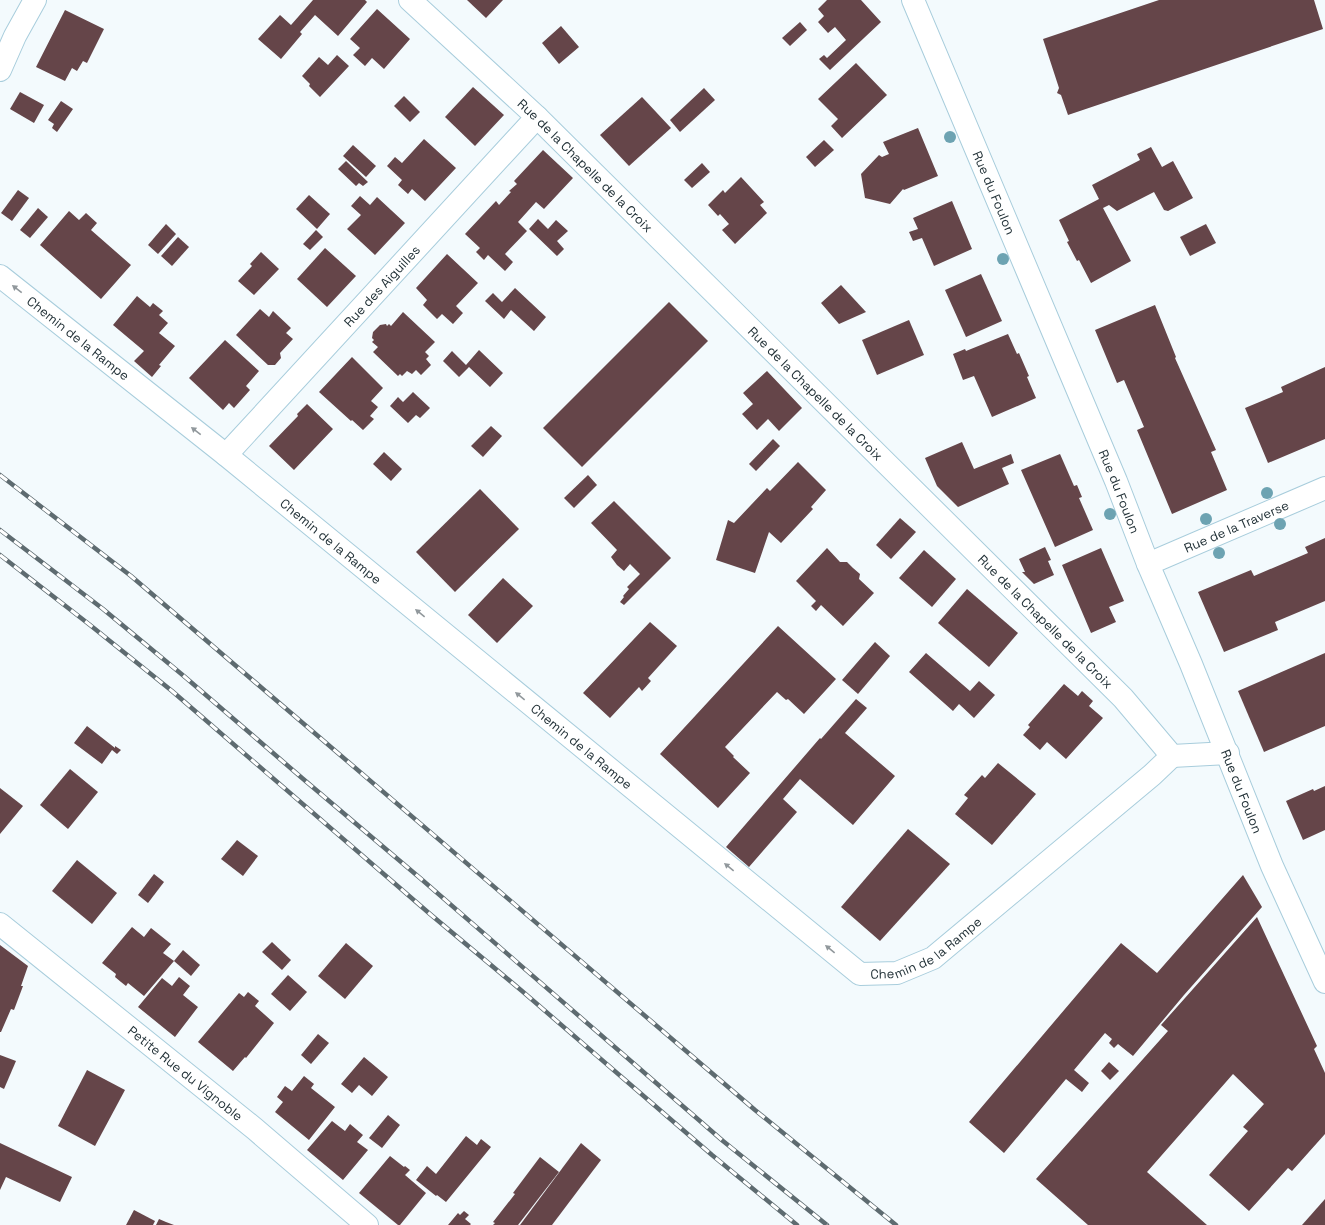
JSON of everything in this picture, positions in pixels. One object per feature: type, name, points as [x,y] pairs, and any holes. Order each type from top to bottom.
[{"type":"street","points":[[0,70],[15,36],[35,0]]},
{"type":"street","name":"Rue de la Chapelle de la Croix","points":[[410,0],[537,117],[1123,698],[1172,756]]},
{"type":"street","name":"Rue du Foulon","points":[[913,0],[1113,474],[1148,564],[1228,753],[1272,866],[1325,982]]},
{"type":"street","name":"Rue des Aiguilles","points":[[226,455],[537,117]]},
{"type":"street","name":"Chemin de la Rampe","points":[[0,276],[226,455],[860,974],[897,973],[933,958],[1152,775],[1172,756]]},
{"type":"street","name":"Rue de la Traverse","points":[[1148,564],[1325,488]]},
{"type":"street","points":[[1172,756],[1228,753]]},
{"type":"street","name":"Petite Rue du Vignoble","points":[[0,924],[255,1129],[367,1225]]},
{"type":"building","points":[[313,0],[365,0],[367,2],[338,36],[315,15],[300,32],[302,34],[281,59],[258,39],[280,15],[291,25]]},
{"type":"building","points":[[467,0],[503,0],[486,18]]},
{"type":"building","points":[[827,0],[861,0],[881,22],[830,70],[819,59],[824,55],[827,58],[846,40],[835,27],[828,33],[818,22],[824,16],[818,9]]},
{"type":"building","points":[[1159,0],[1314,0],[1323,29],[1068,115],[1061,95],[1057,93],[1059,88],[1043,39]]},
{"type":"building","points":[[377,9],[410,39],[384,69],[372,58],[365,66],[353,55],[360,48],[350,39]]},
{"type":"building","points":[[65,10],[104,29],[87,63],[83,61],[77,71],[72,68],[65,81],[36,67]]},
{"type":"building","points":[[800,22],[807,30],[790,46],[782,38]]},
{"type":"building","points":[[561,26],[579,47],[559,64],[542,43]]},
{"type":"building","points":[[337,55],[349,66],[320,97],[302,76],[319,57],[328,65]]},
{"type":"building","points":[[856,63],[887,95],[842,138],[831,126],[838,119],[818,99]]},
{"type":"building","points":[[473,87],[504,115],[475,146],[445,117]]},
{"type":"building","points":[[704,88],[715,100],[680,132],[670,120]]},
{"type":"building","points":[[20,92],[44,105],[34,123],[10,109]]},
{"type":"building","points":[[404,96],[420,112],[410,122],[394,106]]},
{"type":"building","points":[[642,97],[671,128],[629,166],[600,135]]},
{"type":"building","points":[[61,101],[73,109],[57,132],[52,128],[54,124],[48,120]]},
{"type":"building","points":[[918,128],[938,176],[904,190],[903,189],[890,204],[865,198],[861,174],[879,155],[882,157],[889,154],[883,142]]},
{"type":"building","points":[[424,139],[456,168],[425,201],[412,189],[408,194],[398,185],[402,180],[387,166],[395,157],[402,163]]},
{"type":"building","points":[[824,140],[834,150],[815,167],[806,157]]},
{"type":"building","points":[[353,145],[376,166],[366,177],[343,156]]},
{"type":"building","points":[[1151,147],[1162,167],[1173,161],[1193,198],[1168,211],[1164,210],[1154,192],[1117,211],[1109,205],[1103,208],[1131,261],[1091,283],[1079,260],[1077,261],[1067,242],[1069,241],[1059,220],[1099,199],[1092,185],[1140,160],[1137,154]]},
{"type":"building","points":[[543,150],[573,178],[544,209],[536,202],[518,222],[527,231],[505,254],[513,262],[505,271],[488,255],[484,260],[476,252],[480,248],[465,234],[496,201],[499,205],[511,192],[509,191],[517,184],[514,181]]},
{"type":"building","points":[[346,161],[368,182],[363,186],[359,183],[356,186],[338,169]]},
{"type":"building","points":[[702,163],[710,172],[692,188],[684,180]]},
{"type":"building","points":[[741,177],[764,202],[760,205],[767,213],[735,244],[722,230],[729,224],[720,214],[718,216],[708,205],[723,190],[725,193]]},
{"type":"building","points":[[18,190],[29,198],[12,221],[1,213]]},
{"type":"building","points":[[309,195],[330,214],[317,229],[296,209]]},
{"type":"building","points":[[360,196],[370,205],[377,197],[405,223],[375,255],[347,229],[361,215],[351,206]]},
{"type":"building","points":[[952,201],[972,249],[934,266],[922,238],[913,241],[909,232],[918,229],[913,218]]},
{"type":"building","points":[[38,208],[48,217],[30,238],[20,230]]},
{"type":"building","points":[[69,211],[79,220],[86,213],[97,223],[91,230],[131,265],[101,299],[40,245]]},
{"type":"building","points":[[538,219],[548,229],[556,220],[568,231],[557,241],[564,249],[557,256],[529,229]]},
{"type":"building","points":[[166,224],[176,234],[158,254],[148,245]]},
{"type":"building","points":[[1206,224],[1216,243],[1190,256],[1180,237]]},
{"type":"building","points":[[316,230],[323,237],[310,250],[303,244]]},
{"type":"building","points":[[178,237],[189,247],[172,266],[161,256]]},
{"type":"building","points":[[325,248],[356,276],[327,307],[297,279]]},
{"type":"building","points":[[261,252],[279,269],[254,295],[238,281],[252,266],[250,264]]},
{"type":"building","points":[[447,254],[478,283],[456,306],[463,313],[453,324],[442,314],[437,319],[423,305],[427,300],[416,288]]},
{"type":"building","points":[[981,274],[1002,321],[966,337],[945,290]]},
{"type":"building","points":[[841,285],[866,312],[839,324],[821,303]]},
{"type":"building","points":[[515,288],[546,317],[534,331],[511,310],[504,319],[485,301],[493,293],[502,302]]},
{"type":"building","points":[[137,296],[150,307],[153,303],[163,311],[159,315],[168,323],[159,333],[175,346],[159,365],[161,366],[152,377],[134,361],[144,351],[113,325]]},
{"type":"building","points":[[669,302],[708,341],[582,467],[543,428]]},
{"type":"building","points":[[1155,305],[1176,357],[1175,358],[1216,450],[1211,452],[1227,490],[1172,514],[1137,430],[1144,427],[1124,380],[1117,383],[1095,330]]},
{"type":"building","points":[[260,309],[269,317],[273,311],[291,328],[286,333],[293,339],[280,353],[281,358],[275,365],[268,365],[236,335]]},
{"type":"building","points":[[403,312],[435,342],[425,352],[429,356],[426,359],[431,365],[421,375],[416,370],[412,374],[407,371],[402,376],[400,374],[398,376],[373,352],[378,347],[372,342],[374,340],[372,338],[373,332],[380,325],[386,324],[387,326],[389,324],[391,326]]},
{"type":"building","points":[[909,320],[924,355],[877,375],[862,340]]},
{"type":"building","points":[[1008,334],[1017,354],[1019,353],[1029,376],[1027,377],[1036,398],[992,417],[974,376],[963,380],[953,354],[965,349],[966,351]]},
{"type":"building","points":[[225,340],[259,371],[246,386],[250,390],[234,408],[229,403],[223,410],[189,378]]},
{"type":"building","points":[[479,350],[503,373],[490,387],[469,367],[459,377],[443,361],[452,351],[466,365]]},
{"type":"building","points":[[352,357],[383,388],[371,401],[378,407],[370,416],[374,419],[363,430],[319,392]]},
{"type":"building","points":[[1325,367],[1325,439],[1268,463],[1245,408],[1283,392],[1281,387]]},
{"type":"building","points":[[767,371],[802,408],[779,431],[768,419],[757,430],[742,414],[753,404],[743,393]]},
{"type":"building","points":[[413,392],[430,408],[420,418],[416,415],[408,423],[390,406],[398,397],[403,402]]},
{"type":"building","points":[[307,404],[333,429],[294,470],[269,446],[298,416],[297,414]]},
{"type":"building","points":[[491,426],[502,436],[483,457],[471,446]]},
{"type":"building","points":[[773,439],[780,446],[756,471],[749,464]]},
{"type":"building","points":[[962,442],[974,469],[1011,454],[1014,463],[1002,468],[1009,484],[958,507],[937,486],[925,458]]},
{"type":"building","points":[[384,452],[402,469],[391,481],[373,464]]},
{"type":"building","points":[[1060,454],[1074,486],[1077,485],[1082,497],[1079,498],[1093,530],[1055,547],[1021,470]]},
{"type":"building","points":[[798,462],[826,490],[811,507],[813,509],[781,543],[769,532],[755,573],[716,560],[728,520],[734,523],[767,488],[770,491]]},
{"type":"building","points":[[588,475],[597,485],[574,508],[564,498]]},
{"type":"building","points":[[480,489],[519,529],[455,592],[416,552]]},
{"type":"building","points":[[614,501],[671,558],[624,605],[620,602],[629,589],[627,587],[640,574],[630,564],[624,571],[617,565],[611,557],[617,550],[591,523]]},
{"type":"building","points":[[900,518],[916,532],[891,559],[876,545]]},
{"type":"building","points":[[1325,538],[1325,601],[1275,622],[1278,630],[1224,652],[1198,592],[1251,570],[1254,576],[1308,553],[1305,547]]},
{"type":"building","points":[[1045,547],[1051,560],[1048,561],[1054,575],[1034,584],[1022,572],[1025,572],[1019,559]]},
{"type":"building","points":[[827,548],[840,562],[847,562],[860,574],[859,579],[874,593],[843,626],[821,605],[816,611],[811,606],[816,601],[796,581]]},
{"type":"building","points":[[1101,548],[1124,601],[1109,607],[1116,622],[1091,633],[1062,565]]},
{"type":"building","points":[[924,550],[956,579],[932,607],[899,578]]},
{"type":"building","points":[[503,578],[533,606],[497,643],[468,615]]},
{"type":"building","points":[[967,589],[1018,633],[989,667],[938,623]]},
{"type":"building","points":[[650,622],[677,646],[648,678],[651,681],[642,691],[639,687],[610,718],[583,693]]},
{"type":"building","points":[[778,626],[836,679],[804,714],[788,699],[786,700],[777,692],[725,747],[750,773],[718,808],[660,754]]},
{"type":"building","points":[[875,642],[890,656],[858,694],[842,680]]},
{"type":"building","points":[[926,653],[970,691],[979,681],[995,695],[974,718],[959,704],[953,711],[909,672]]},
{"type":"building","points":[[1325,653],[1325,726],[1264,752],[1238,691]]},
{"type":"building","points":[[1064,684],[1078,696],[1082,691],[1093,701],[1089,706],[1103,718],[1066,759],[1047,742],[1040,750],[1023,735],[1030,727],[1028,725]]},
{"type":"building","points":[[856,699],[867,708],[845,733],[895,776],[853,825],[800,779],[783,799],[797,812],[749,867],[726,847],[820,738],[821,739]]},
{"type":"building","points":[[87,726],[115,748],[115,746],[121,750],[117,754],[112,750],[102,764],[74,743]]},
{"type":"building","points":[[998,763],[1036,794],[992,845],[955,814],[968,798],[964,795],[982,775],[985,778]]},
{"type":"building","points":[[70,769],[98,792],[68,829],[40,805]]},
{"type":"building","points":[[1325,786],[1325,830],[1303,840],[1286,801],[1313,789],[1314,791]]},
{"type":"building","points":[[0,788],[23,806],[0,834]]},
{"type":"building","points":[[908,829],[950,864],[880,941],[841,907]]},
{"type":"building","points":[[237,840],[258,856],[243,876],[221,859]]},
{"type":"building","points":[[77,860],[117,893],[92,924],[52,891]]},
{"type":"building","points":[[154,874],[164,882],[148,903],[138,895]]},
{"type":"building","points":[[1243,875],[1262,907],[1184,995],[1133,1056],[1118,1044],[1114,1048],[1109,1043],[1112,1039],[1105,1033],[1074,1070],[1089,1083],[1082,1092],[1066,1079],[1004,1153],[969,1122],[1121,943],[1157,973]]},
{"type":"building","points":[[1257,917],[1317,1046],[1314,1049],[1325,1073],[1325,1134],[1292,1171],[1288,1168],[1249,1211],[1209,1175],[1248,1131],[1243,1127],[1264,1104],[1233,1074],[1147,1172],[1207,1225],[1088,1225],[1036,1179],[1168,1031],[1161,1025]]},
{"type":"building","points":[[132,927],[144,937],[151,928],[171,944],[163,953],[174,961],[144,996],[128,983],[126,986],[115,977],[116,974],[102,963]]},
{"type":"building","points":[[272,942],[291,960],[282,970],[262,952]]},
{"type":"building","points":[[346,943],[373,966],[345,999],[318,976]]},
{"type":"building","points":[[0,945],[28,966],[21,986],[23,986],[14,1010],[11,1009],[1,1032],[0,1032]]},
{"type":"building","points":[[183,950],[200,965],[191,976],[174,961]]},
{"type":"building","points":[[288,975],[307,992],[290,1011],[271,994]]},
{"type":"building","points":[[179,977],[190,986],[183,995],[198,1007],[175,1037],[138,1007],[162,978],[172,986]]},
{"type":"building","points":[[248,992],[259,1001],[255,1006],[274,1023],[246,1058],[245,1057],[233,1071],[198,1042],[239,993],[244,997]]},
{"type":"building","points":[[318,1034],[329,1043],[311,1064],[301,1055]]},
{"type":"building","points":[[0,1055],[16,1061],[4,1089],[0,1087]]},
{"type":"building","points":[[364,1057],[388,1077],[372,1096],[359,1085],[352,1093],[341,1084]]},
{"type":"building","points":[[1109,1062],[1119,1071],[1110,1080],[1101,1071]]},
{"type":"building","points":[[87,1070],[125,1090],[95,1146],[58,1126]]},
{"type":"building","points":[[304,1076],[314,1084],[311,1088],[335,1107],[309,1140],[275,1112],[283,1102],[277,1097],[285,1086],[292,1091]]},
{"type":"building","points":[[388,1115],[400,1125],[382,1148],[369,1138]]},
{"type":"building","points":[[332,1121],[345,1131],[350,1124],[363,1135],[357,1142],[368,1150],[343,1180],[307,1150]]},
{"type":"building","points":[[466,1136],[477,1145],[481,1139],[491,1147],[446,1202],[416,1180],[427,1166],[436,1174]]},
{"type":"building","points":[[0,1143],[72,1177],[60,1202],[6,1177],[0,1190]]},
{"type":"building","points":[[581,1143],[601,1160],[552,1225],[520,1225]]},
{"type":"building","points":[[390,1156],[410,1170],[405,1175],[426,1193],[400,1225],[398,1225],[359,1193]]},
{"type":"building","points":[[540,1157],[559,1172],[518,1225],[493,1225],[495,1223],[493,1222],[515,1194],[513,1193]]},
{"type":"building","points":[[1325,1199],[1325,1225],[1302,1225]]},
{"type":"building","points":[[134,1210],[155,1221],[153,1225],[126,1225]]},
{"type":"building","points":[[464,1211],[469,1215],[465,1219],[471,1224],[470,1225],[448,1225],[458,1213],[460,1215]]},
{"type":"building","points":[[159,1219],[166,1222],[174,1225],[156,1225]]},
{"type":"railway","points":[[0,475],[131,576],[755,1110],[896,1225]]},
{"type":"railway","points":[[0,530],[103,609],[185,677],[420,878],[723,1141],[827,1225]]},
{"type":"railway","points":[[0,555],[172,691],[712,1155],[797,1225]]}]
